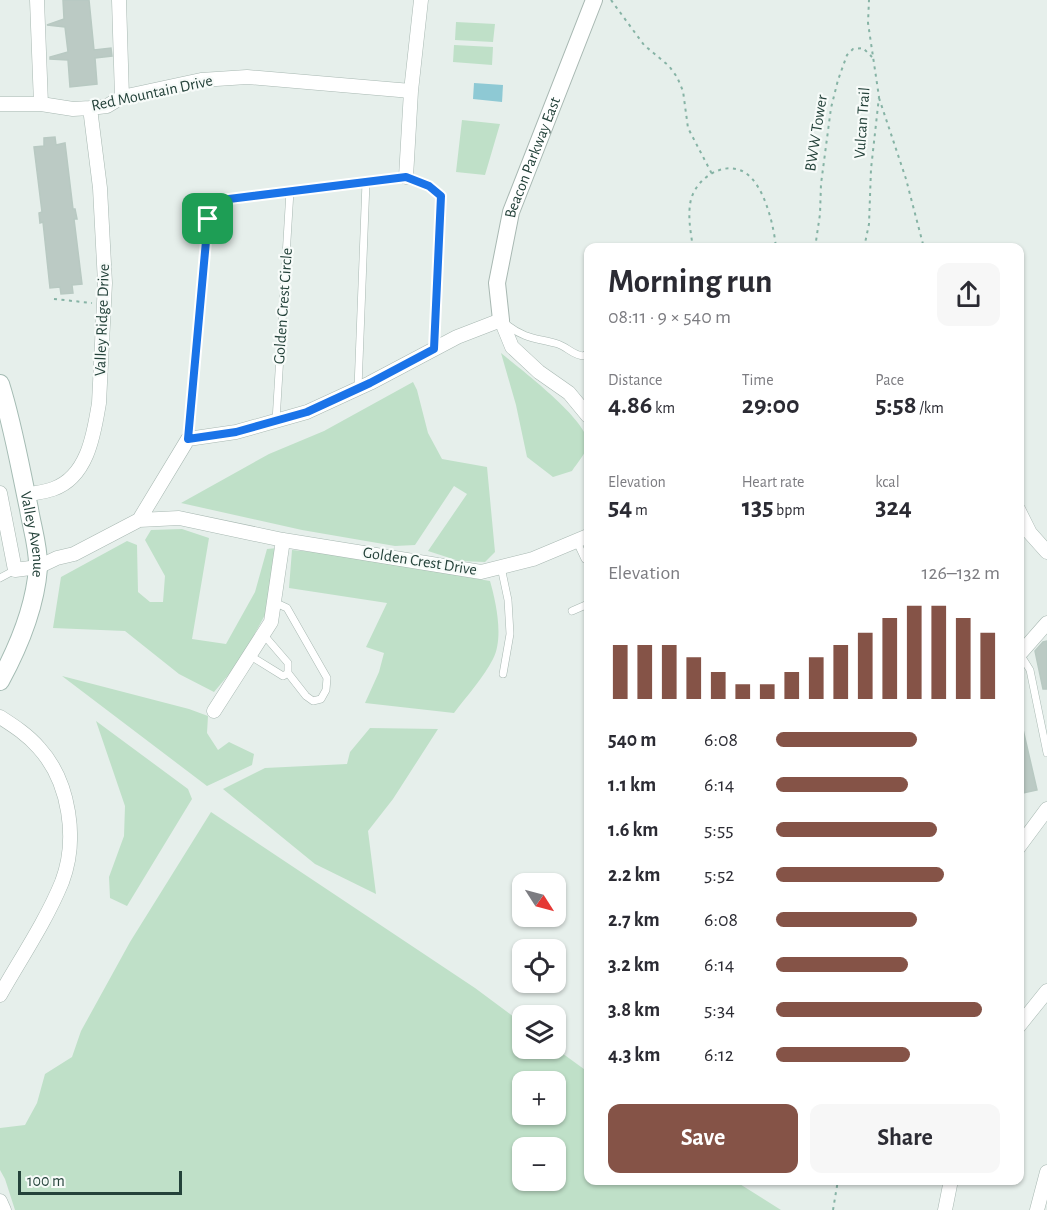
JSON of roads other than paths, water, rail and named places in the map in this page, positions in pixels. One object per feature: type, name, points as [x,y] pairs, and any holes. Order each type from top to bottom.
[{"type":"main road","name":"Valley Avenue","points":[[0,384],[11,417],[38,567],[32,605],[17,649],[0,681]]},
{"type":"street","points":[[38,0],[41,104]]},
{"type":"street","points":[[119,0],[122,97]]},
{"type":"street","points":[[406,177],[411,91],[421,0]]},
{"type":"street","name":"Beacon Parkway East","points":[[501,320],[497,283],[511,213],[594,0]]},
{"type":"street","name":"Red Mountain Drive","points":[[0,104],[41,104],[73,109],[90,108],[107,106],[122,97],[201,80],[247,77],[411,91]]},
{"type":"street","name":"Valley Ridge Drive","points":[[26,495],[55,488],[71,477],[85,459],[93,434],[99,402],[105,283],[100,188],[90,108]]},
{"type":"street","points":[[139,520],[188,439],[236,432],[307,412],[470,331],[501,320],[512,347],[539,372],[569,393],[584,411]]},
{"type":"street","points":[[0,493],[15,570]]},
{"type":"street","name":"Golden Crest Drive","points":[[15,570],[38,567],[57,558],[74,554],[139,520],[179,518],[284,540],[481,572],[533,559],[582,539]]},
{"type":"street","points":[[1024,521],[1030,533],[1047,552]]},
{"type":"street","points":[[214,711],[271,622],[284,540]]},
{"type":"street","points":[[1024,649],[1047,623]]},
{"type":"street","points":[[0,717],[20,730],[40,748],[52,766],[68,804],[71,843],[62,881],[0,994]]},
{"type":"street","points":[[1024,839],[1047,809]]},
{"type":"street","points":[[1024,1020],[1047,991]]},
{"type":"street","points":[[1037,1210],[1047,1172]]},
{"type":"street","points":[[945,1210],[950,1185]]},
{"type":"street","points":[[0,1201],[4,1210]]},
{"type":"lane","points":[[188,439],[208,219],[221,200],[406,177],[429,186],[441,196],[434,349]]},
{"type":"lane","points":[[358,388],[366,182]]},
{"type":"lane","name":"Golden Crest Circle","points":[[276,421],[290,191]]},
{"type":"lane","points":[[501,320],[518,334],[559,344],[579,356],[584,356]]},
{"type":"lane","points":[[501,567],[508,600],[510,634],[503,674]]},
{"type":"lane","points":[[0,578],[15,570]]},
{"type":"lane","points":[[263,634],[288,663],[288,673],[306,696],[313,701],[321,699],[326,690],[327,678],[287,608],[274,602]]},
{"type":"lane","points":[[572,611],[584,606]]},
{"type":"lane","points":[[249,655],[283,676],[288,673]]},
{"type":"lane","points":[[1024,662],[1030,670],[1047,753]]},
{"type":"water","points":[[474,83],[503,85],[502,102],[473,99]]}]
